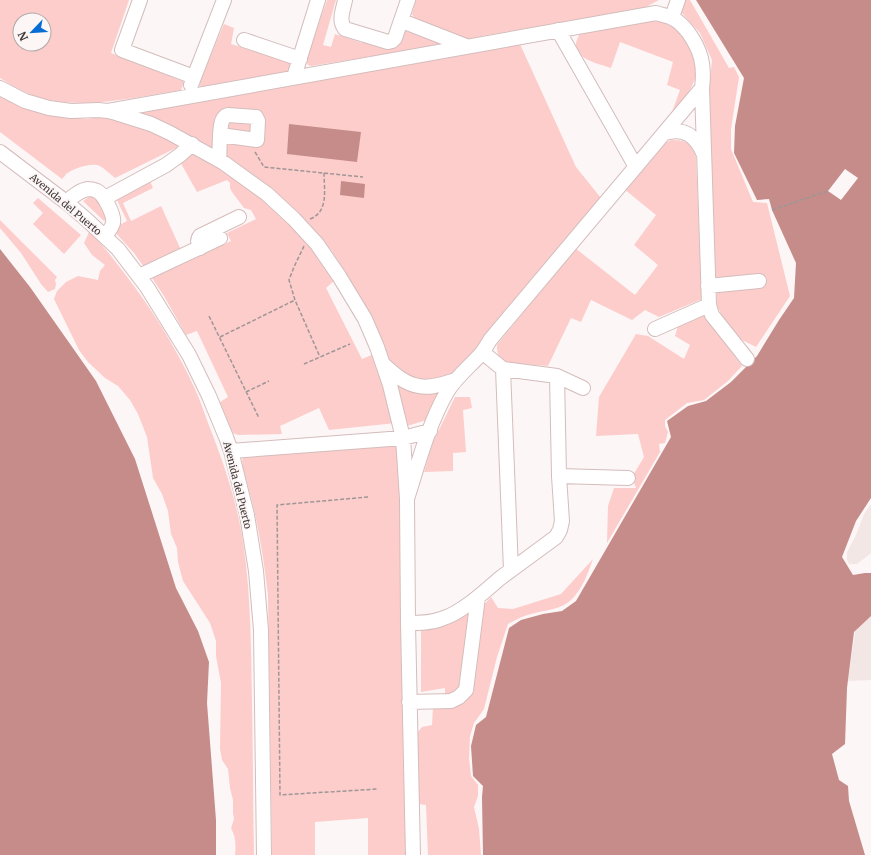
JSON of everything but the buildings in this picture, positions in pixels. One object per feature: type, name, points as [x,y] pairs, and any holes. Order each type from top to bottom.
[{"type":"street","points":[[140,0],[122,50],[194,77]]},
{"type":"street","points":[[186,97],[224,0]]},
{"type":"street","points":[[294,77],[318,0]]},
{"type":"street","points":[[345,0],[341,18],[342,25],[346,29],[388,42],[395,38],[408,0]]},
{"type":"street","points":[[672,17],[678,0]]},
{"type":"street","points":[[108,111],[656,13],[672,17],[684,27],[692,38],[699,49],[702,63],[709,305],[712,315],[747,359]]},
{"type":"street","points":[[402,21],[467,47]]},
{"type":"street","points":[[558,30],[636,167]]},
{"type":"street","points":[[244,40],[300,59]]},
{"type":"street","points":[[0,88],[25,101],[48,108],[70,111],[108,111],[151,124],[192,144],[219,160],[267,194],[318,244],[340,276],[365,319],[383,365],[403,438],[407,498],[409,702],[413,855]]},
{"type":"street","points":[[407,498],[430,431],[442,401],[448,391],[456,380],[482,354],[490,340],[702,88]]},
{"type":"street","points":[[219,160],[220,135],[224,116],[256,117],[258,121],[256,140],[220,135]]},
{"type":"street","points":[[664,133],[679,131],[693,137],[698,143],[704,158]]},
{"type":"street","points":[[105,198],[166,165],[192,144]]},
{"type":"street","name":"Avenida del Puerto","points":[[0,152],[66,202],[105,236],[118,249],[139,276],[189,355],[209,396],[231,451],[247,515],[256,571],[261,630],[264,855]]},
{"type":"street","points":[[66,202],[80,192],[88,189],[97,190],[105,198],[114,218],[111,228],[105,236]]},
{"type":"street","points":[[200,248],[198,241],[200,236],[239,217]]},
{"type":"street","points":[[139,276],[220,238]]},
{"type":"street","points":[[708,286],[758,281]]},
{"type":"street","points":[[655,329],[709,305]]},
{"type":"street","points":[[482,354],[487,356],[503,369],[557,376],[583,388]]},
{"type":"street","points":[[383,365],[397,377],[420,387],[433,386],[456,380]]},
{"type":"street","points":[[503,369],[511,570]]},
{"type":"street","points":[[408,623],[430,622],[453,614],[478,597],[511,570],[556,537],[560,530],[562,521],[559,476],[557,376]]},
{"type":"street","points":[[231,451],[403,438],[430,431]]},
{"type":"street","points":[[559,476],[628,478]]},
{"type":"street","points":[[409,702],[451,702],[466,690],[478,597]]},
{"type":"path","points":[[256,140],[255,152],[264,167],[363,177]]},
{"type":"path","points":[[308,219],[320,212],[324,204],[324,173]]},
{"type":"path","points":[[772,210],[828,191]]},
{"type":"path","points":[[305,245],[294,267],[290,280],[295,300],[320,357]]},
{"type":"path","points":[[220,337],[295,300]]},
{"type":"path","points":[[209,316],[259,418]]},
{"type":"path","points":[[304,364],[350,344]]},
{"type":"path","points":[[246,392],[269,382]]},
{"type":"path","points":[[368,497],[277,505],[280,795],[377,789]]},
{"type":"shaded area","points":[[0,0],[129,0],[111,53],[184,82],[181,90],[129,99],[93,103],[75,103],[41,98],[20,90],[0,78]]},
{"type":"shaded area","points":[[327,0],[336,0],[323,45],[331,47],[335,34],[362,43],[365,37],[397,47],[405,28],[441,39],[442,45],[311,66],[308,65],[306,61]]},
{"type":"shaded area","points":[[416,0],[659,0],[644,8],[482,36],[468,40],[414,18],[412,14]]},
{"type":"shaded area","points":[[683,0],[690,0],[729,68],[734,67],[739,77],[731,129],[731,149],[753,202],[767,203],[790,296],[756,347],[742,340],[726,323],[717,306],[707,93],[712,60],[700,33],[681,12]]},
{"type":"shaded area","points":[[696,0],[871,0],[871,498],[856,521],[842,557],[853,575],[871,573],[871,616],[854,632],[847,688],[845,744],[832,754],[839,780],[848,786],[849,801],[865,855],[483,855],[483,786],[473,776],[471,746],[476,725],[486,717],[509,628],[521,620],[562,611],[576,601],[671,437],[667,421],[688,406],[706,401],[731,382],[757,356],[794,298],[796,263],[772,210],[769,199],[757,200],[734,153],[735,126],[744,78]]},
{"type":"shaded area","points":[[655,20],[676,29],[691,44],[696,65],[696,77],[691,88],[684,99],[672,112],[680,90],[667,85],[673,62],[620,42],[611,68],[583,57],[576,47],[577,40],[581,32]]},
{"type":"shaded area","points":[[224,24],[234,28],[231,44],[292,63],[289,72],[201,87],[199,84]]},
{"type":"shaded area","points":[[519,42],[576,167],[601,198],[459,368],[449,376],[438,381],[426,381],[406,375],[391,362],[371,318],[351,281],[331,250],[290,207],[132,111]]},
{"type":"shaded area","points":[[0,95],[66,117],[87,119],[105,116],[161,135],[180,146],[115,178],[100,166],[92,165],[73,170],[66,174],[62,179],[0,132]]},
{"type":"shaded area","points":[[289,124],[361,132],[357,162],[287,154]]},
{"type":"shaded area","points":[[671,140],[681,141],[690,145],[696,157],[702,299],[659,317],[645,310],[632,320],[591,300],[581,322],[571,318],[548,366],[505,363],[498,355],[497,345],[575,248],[635,295],[658,265],[634,245],[656,215],[624,189],[663,144]]},
{"type":"shaded area","points":[[191,153],[222,168],[252,190],[282,216],[310,246],[335,280],[326,288],[362,359],[374,354],[396,423],[329,430],[319,408],[280,426],[282,434],[238,435],[233,433],[220,402],[228,397],[197,331],[186,335],[152,278],[231,241],[227,233],[256,219],[251,210],[244,208],[232,192],[230,183],[227,180],[197,192],[179,160]]},
{"type":"shaded area","points":[[150,181],[153,188],[123,203],[131,221],[161,206],[181,250],[144,267],[134,253],[112,229],[127,221],[116,198]]},
{"type":"shaded area","points":[[341,181],[365,184],[364,198],[340,195]]},
{"type":"shaded area","points":[[98,196],[107,219],[104,221],[83,201],[89,197]]},
{"type":"shaded area","points":[[38,198],[81,235],[64,254],[33,224],[43,213],[33,203]]},
{"type":"shaded area","points":[[0,220],[57,277],[55,280],[55,289],[48,292],[41,284],[21,253],[0,228]]},
{"type":"shaded area","points":[[89,232],[108,252],[140,294],[179,356],[195,389],[224,467],[233,496],[243,542],[249,601],[254,855],[235,855],[236,848],[234,835],[231,828],[234,819],[233,800],[228,769],[222,760],[220,749],[221,683],[216,656],[216,641],[210,623],[183,581],[178,562],[177,548],[171,534],[168,511],[162,494],[153,478],[147,437],[138,414],[130,400],[118,386],[105,378],[88,362],[79,350],[54,299],[57,291],[66,282],[78,276],[98,280],[100,271],[105,265],[92,255],[84,243]]},
{"type":"shaded area","points":[[0,249],[30,287],[96,381],[135,459],[176,588],[198,631],[209,662],[207,703],[216,820],[216,855],[0,855]]},
{"type":"shaded area","points":[[704,315],[742,366],[728,381],[704,400],[687,403],[665,420],[665,426],[668,432],[665,443],[659,444],[660,452],[607,543],[608,506],[614,488],[636,488],[632,477],[644,457],[638,434],[596,436],[599,397],[636,334],[648,336],[684,359],[690,345],[675,336],[678,326]]},
{"type":"shaded area","points":[[393,378],[440,388],[442,394],[430,419],[407,426]]},
{"type":"shaded area","points":[[455,397],[470,397],[472,408],[463,410],[466,452],[453,453],[453,471],[424,472],[433,442]]},
{"type":"shaded area","points":[[394,445],[398,448],[400,454],[407,855],[368,855],[368,818],[315,822],[315,855],[272,855],[268,596],[265,568],[255,513],[243,470],[242,461],[244,453]]},
{"type":"shaded area","points":[[871,504],[871,553],[857,564],[849,564],[847,560],[847,552],[856,535],[864,514]]},
{"type":"shaded area","points":[[593,559],[587,575],[575,596],[571,600],[557,608],[525,616],[508,624],[497,657],[484,709],[474,723],[470,736],[469,758],[471,776],[478,785],[478,796],[474,807],[479,829],[481,855],[428,855],[426,805],[418,804],[416,749],[418,732],[422,727],[432,725],[433,707],[467,694],[482,607],[491,597],[498,608],[513,609],[561,594]]},
{"type":"shaded area","points":[[472,609],[462,688],[445,698],[445,688],[421,692],[421,629]]},
{"type":"shaded area","points":[[871,609],[871,680],[848,681],[856,625]]},
{"type":"pier","points":[[845,169],[858,178],[841,200],[828,191]]}]
